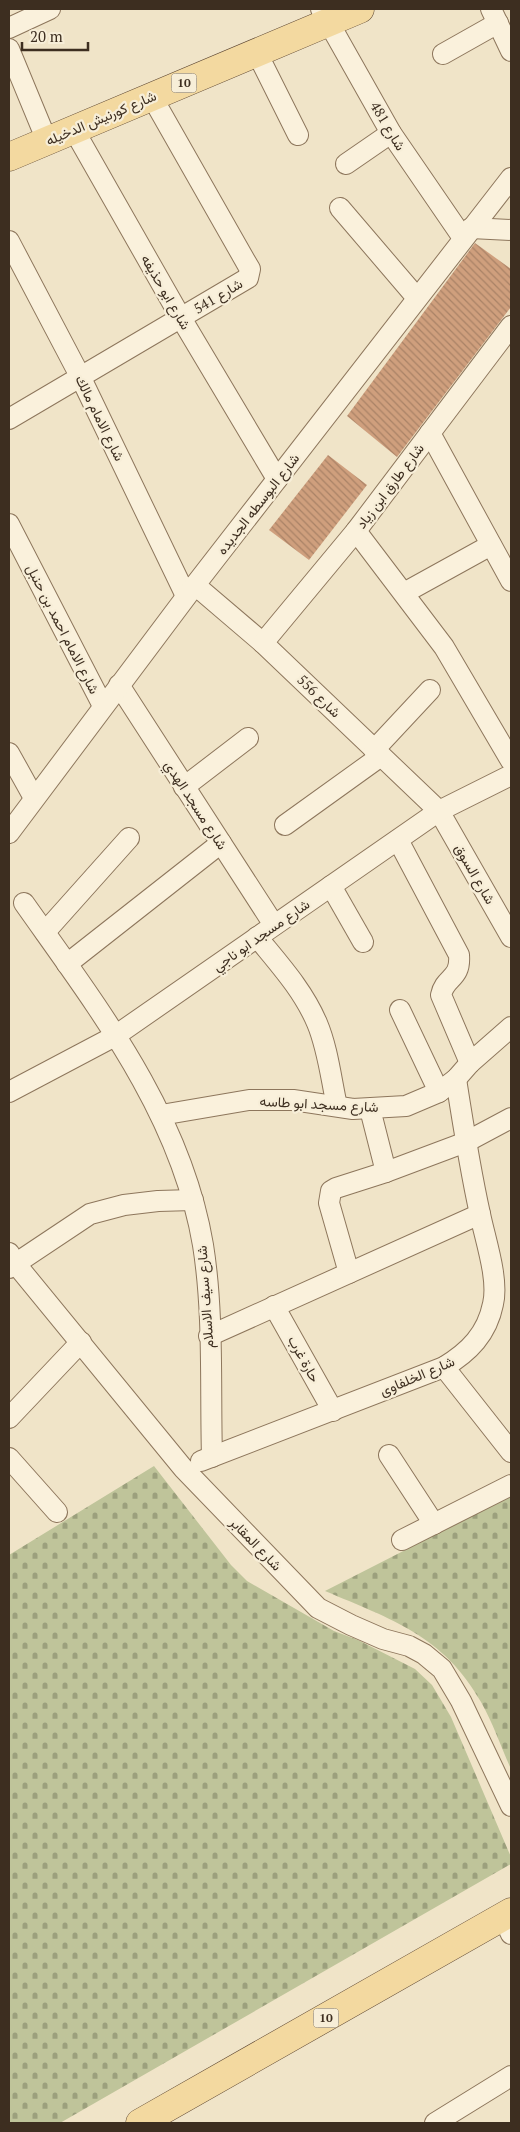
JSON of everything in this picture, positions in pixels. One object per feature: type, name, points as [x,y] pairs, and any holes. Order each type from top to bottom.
[{"type":"main road","name":"شارع كورنيش الدخيله","points":[[9,157],[257,53],[325,15],[360,9]]},
{"type":"main road","name":"10","points":[[150,2121],[508,1921]]},
{"type":"street","points":[[9,28],[50,9]]},
{"type":"street","name":"شارع 481","points":[[325,15],[391,133],[467,233]]},
{"type":"street","points":[[443,54],[494,16],[511,52]]},
{"type":"street","points":[[9,49],[47,141]]},
{"type":"street","points":[[257,53],[298,135]]},
{"type":"street","name":"شارع 541","points":[[9,419],[248,278],[250,269],[152,97]]},
{"type":"street","name":"شارع ابو حذيفه","points":[[74,130],[181,318],[277,479]]},
{"type":"street","points":[[346,164],[391,133]]},
{"type":"street","name":"شارع البوسطه الجديده","points":[[9,833],[190,591],[511,178]]},
{"type":"street","points":[[340,208],[417,298]]},
{"type":"street","points":[[467,233],[511,230]]},
{"type":"street","name":"شارع الامام مالك","points":[[9,241],[190,591]]},
{"type":"street","name":"شارع طارق ابن زياد","points":[[263,643],[356,531],[511,326]]},
{"type":"street","points":[[430,433],[511,582]]},
{"type":"street","name":"شارع الامام احمد بن حنبل","points":[[9,524],[103,706]]},
{"type":"street","points":[[356,531],[444,647],[511,761]]},
{"type":"street","points":[[404,593],[492,545]]},
{"type":"street","name":"شارع 556","points":[[190,591],[263,643],[439,811]]},
{"type":"street","name":"شارع مسجد الهدي","points":[[119,685],[274,925]]},
{"type":"street","points":[[285,825],[378,753],[430,690]]},
{"type":"street","points":[[184,787],[248,738]]},
{"type":"street","points":[[9,753],[34,798]]},
{"type":"street","name":"شارع مسجد ابو ناجي","points":[[9,1092],[115,1036],[439,811],[511,775]]},
{"type":"street","name":"شارع السوق","points":[[439,811],[511,937]]},
{"type":"street","points":[[45,932],[129,838]]},
{"type":"street","points":[[398,840],[459,955],[454,978],[447,981],[441,995],[470,1063]]},
{"type":"street","points":[[67,964],[221,843]]},
{"type":"street","points":[[331,886],[363,942]]},
{"type":"street","name":"شارع سيف الاسلام","points":[[24,902],[138,1071],[161,1115],[179,1157],[193,1200],[203,1245],[208,1290],[212,1456]]},
{"type":"street","points":[[257,936],[288,975],[305,1000],[317,1024],[337,1106]]},
{"type":"street","points":[[400,1010],[439,1092]]},
{"type":"street","name":"شارع مسجد ابو طاسه","points":[[161,1115],[249,1100],[293,1100],[370,1109],[406,1106],[439,1092],[456,1079],[470,1063],[511,1028]]},
{"type":"street","name":"شارع الخلفاوى","points":[[183,1468],[444,1367],[462,1356],[478,1341],[488,1322],[494,1302],[492,1267],[466,1142],[456,1079]]},
{"type":"street","points":[[370,1109],[386,1172]]},
{"type":"street","points":[[349,1273],[329,1197],[331,1191],[466,1142],[511,1118]]},
{"type":"street","points":[[11,1261],[90,1214],[124,1205],[158,1201],[193,1200]]},
{"type":"street","points":[[209,1336],[480,1214]]},
{"type":"street","name":"شارع المقابر","points":[[11,1261],[81,1342],[183,1468],[318,1608],[375,1635],[409,1646],[424,1654],[442,1669],[461,1701],[511,1806]]},
{"type":"street","points":[[494,1302],[511,1292]]},
{"type":"street","name":"حارة غرب","points":[[274,1306],[333,1411]]},
{"type":"street","points":[[9,1418],[81,1342]]},
{"type":"street","points":[[444,1367],[509,1440]]},
{"type":"street","points":[[389,1455],[434,1524]]},
{"type":"street","points":[[9,1458],[56,1512]]},
{"type":"street","points":[[402,1540],[511,1485]]},
{"type":"street","points":[[434,2123],[511,2076]]},
{"type":"green space","points":[[154,1466],[231,1565],[247,1581],[334,1631],[358,1640],[415,1669],[432,1685],[451,1717],[511,1857],[511,1864],[60,2123],[9,2123],[9,1555]]},
{"type":"green space","points":[[511,1496],[511,1769],[481,1702],[466,1679],[450,1661],[433,1645],[414,1632],[394,1621],[325,1591]]},
{"type":"building","points":[[475,243],[511,269],[511,307],[397,457],[347,416]]},
{"type":"building","points":[[328,455],[367,485],[309,560],[269,530]]}]
